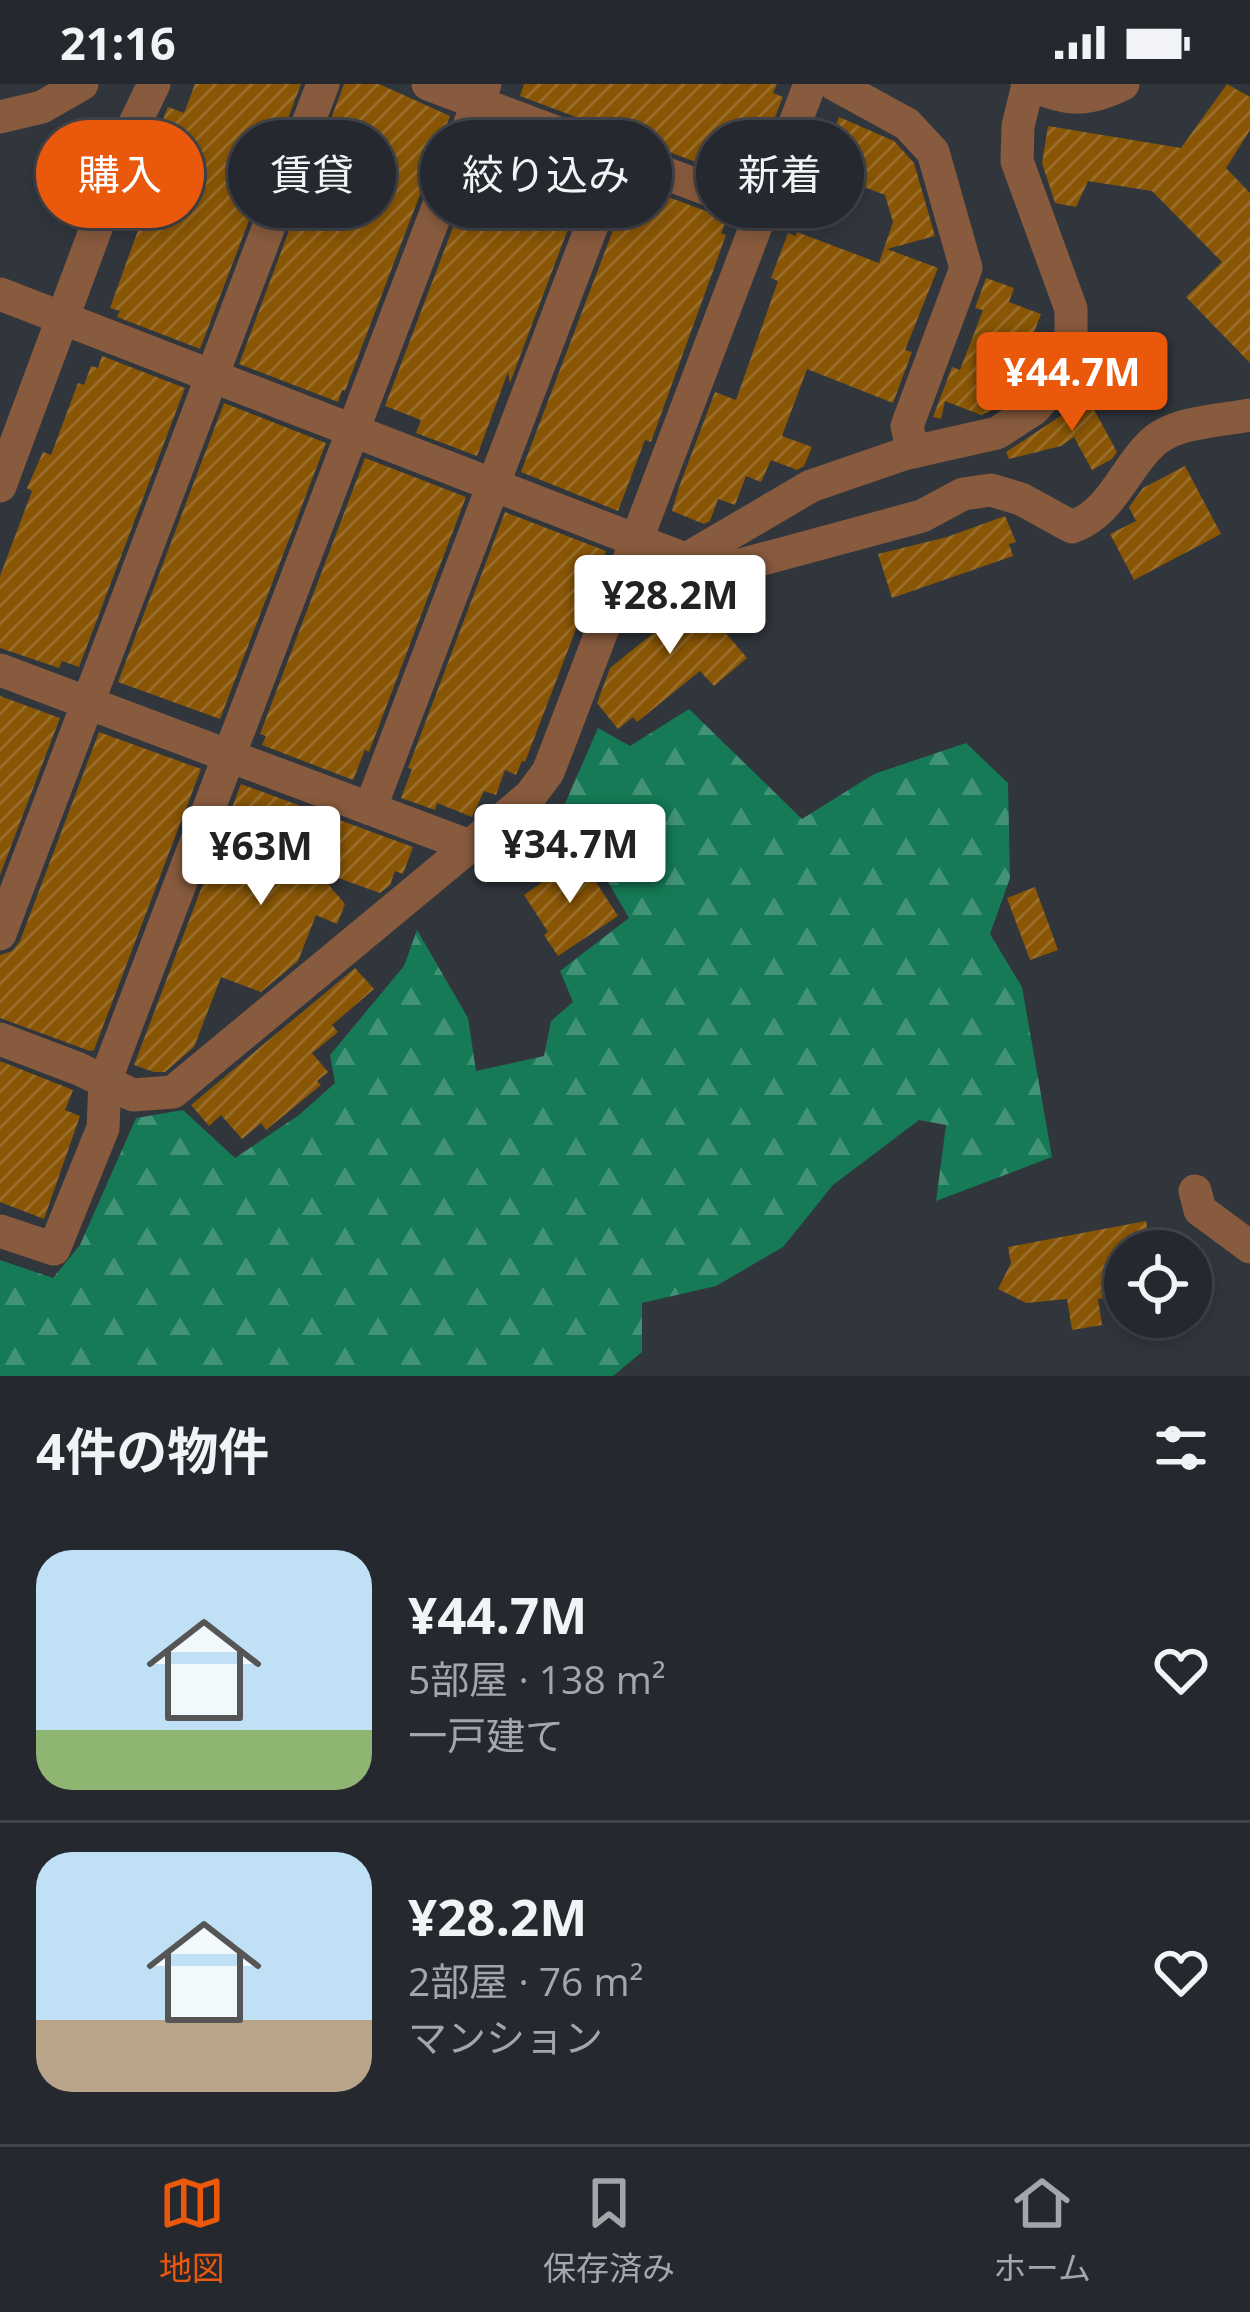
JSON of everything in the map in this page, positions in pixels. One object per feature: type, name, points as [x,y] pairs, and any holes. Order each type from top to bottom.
[{"type":"street","points":[[0,117],[42,107],[82,84]]},
{"type":"street","points":[[0,486],[154,84]]},
{"type":"street","points":[[0,934],[323,84]]},
{"type":"street","points":[[428,84],[482,94],[538,120]]},
{"type":"street","points":[[797,120],[810,84]]},
{"type":"street","points":[[834,84],[907,124],[933,152],[966,268],[907,425],[913,452]]},
{"type":"street","points":[[615,601],[811,486],[913,452],[997,433],[1034,409],[1060,378],[1071,340],[1071,309],[1018,161],[1018,126],[1028,84],[1061,97],[1096,98],[1123,84]]},
{"type":"street","points":[[0,1231],[54,1249],[103,1128],[105,1081],[482,94]]},
{"type":"street","points":[[370,809],[591,228]]},
{"type":"street","points":[[0,1039],[133,1095],[172,1092],[530,796],[548,772],[756,228]]},
{"type":"street","points":[[0,294],[684,558],[737,566],[922,517],[963,494],[991,490],[1021,499],[1072,526],[1092,520],[1149,446],[1163,435],[1250,415]]},
{"type":"street","points":[[0,670],[472,848]]},
{"type":"street","points":[[1196,1191],[1200,1210],[1250,1247]]},
{"type":"green space","points":[[689,709],[802,819],[874,774],[966,743],[1008,783],[1010,878],[990,934],[1022,987],[1052,1157],[936,1201],[946,1125],[919,1120],[833,1185],[783,1247],[716,1286],[642,1303],[642,1352],[613,1376],[0,1376],[0,1260],[53,1278],[80,1245],[136,1118],[183,1110],[235,1158],[299,1115],[335,1083],[330,1055],[404,966],[417,930],[468,1018],[476,1071],[544,1056],[551,1021],[573,1002],[560,971],[629,918],[564,806],[598,728],[630,746]]},
{"type":"building","points":[[195,84],[301,84],[287,120],[228,120],[228,228],[246,228],[200,349],[117,317],[120,311],[110,308],[139,228],[204,228],[204,120],[163,120],[168,107],[184,113]]},
{"type":"building","points":[[344,84],[379,84],[450,116],[448,120],[420,120],[420,195],[338,402],[239,364],[290,228],[396,228],[396,120],[330,120]]},
{"type":"building","points":[[524,84],[777,84],[773,93],[783,97],[774,120],[696,120],[696,162],[672,153],[672,120],[584,120],[520,96]]},
{"type":"building","points":[[1227,84],[1250,97],[1250,130],[1226,168],[1250,193],[1250,363],[1186,297],[1222,262],[1152,191],[1088,181],[1076,207],[1055,203],[1042,163],[1048,126],[1181,148]]},
{"type":"building","points":[[864,128],[894,141],[914,163],[935,236],[887,249],[938,268],[905,350],[912,352],[893,403],[807,369],[782,436],[812,447],[804,466],[797,470],[771,460],[761,482],[746,476],[735,505],[718,499],[710,521],[704,524],[672,511],[715,392],[736,400],[778,281],[771,278],[788,233],[796,236],[797,232],[879,263],[893,222],[885,195],[864,187]]},
{"type":"building","points":[[672,198],[696,207],[696,228],[723,228],[721,233],[726,235],[651,442],[645,440],[618,511],[521,472],[614,228],[672,228]]},
{"type":"building","points":[[453,228],[568,228],[477,456],[416,433],[421,420],[385,406]]},
{"type":"building","points":[[986,278],[1014,288],[1009,302],[1041,314],[1027,351],[1024,345],[996,409],[981,415],[945,401],[941,419],[933,417],[952,367],[960,370],[983,310],[975,308]]},
{"type":"building","points":[[102,356],[185,388],[79,667],[62,661],[59,668],[0,648],[0,576],[43,452],[51,455],[78,383],[84,385],[91,366],[98,368]]},
{"type":"building","points":[[1085,393],[1117,452],[1112,459],[1092,470],[1074,437],[1061,446],[1009,459],[1006,452],[1062,415],[1067,403]]},
{"type":"building","points":[[224,403],[326,443],[220,719],[118,682]]},
{"type":"building","points":[[365,458],[466,497],[369,752],[365,750],[353,780],[262,745],[266,736],[260,734]]},
{"type":"building","points":[[1185,466],[1221,534],[1134,580],[1110,534],[1136,521],[1129,507],[1143,488]]},
{"type":"building","points":[[505,512],[606,551],[525,762],[516,775],[505,770],[496,795],[484,791],[472,817],[437,803],[435,810],[401,798],[412,769],[408,768]]},
{"type":"building","points":[[1005,516],[1016,542],[1009,544],[1013,556],[892,598],[878,554]]},
{"type":"building","points":[[688,583],[698,584],[723,622],[719,625],[747,658],[714,686],[700,671],[637,722],[633,717],[618,729],[597,703],[610,668],[662,626],[650,611]]},
{"type":"building","points":[[0,696],[60,718],[0,875]]},
{"type":"building","points":[[99,732],[201,769],[90,1051],[0,1018],[0,955],[12,951],[20,941]]},
{"type":"building","points":[[241,784],[413,847],[403,874],[395,871],[390,885],[380,893],[316,870],[345,904],[337,924],[316,915],[298,961],[261,992],[221,977],[194,1047],[165,1072],[154,1072],[134,1065]]},
{"type":"building","points":[[579,856],[618,916],[558,956],[524,895]]},
{"type":"building","points":[[1035,887],[1058,950],[1030,960],[1007,898]]},
{"type":"building","points":[[355,968],[374,989],[332,1025],[338,1032],[312,1053],[328,1072],[317,1081],[321,1085],[266,1130],[261,1123],[242,1139],[221,1115],[209,1126],[191,1105]]},
{"type":"building","points":[[0,1061],[73,1090],[65,1110],[80,1116],[44,1219],[0,1202]]},
{"type":"building","points":[[1146,1221],[1148,1230],[1104,1230],[1104,1298],[1098,1299],[1102,1325],[1072,1330],[1067,1299],[1026,1303],[998,1289],[1011,1263],[1008,1247]]}]
